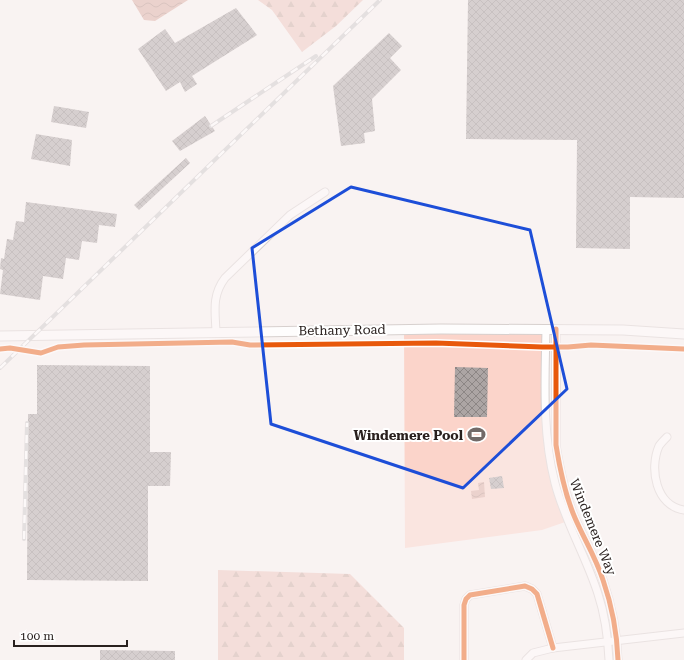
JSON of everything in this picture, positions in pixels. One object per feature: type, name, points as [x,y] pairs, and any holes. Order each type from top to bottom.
[{"type":"main road","name":"Bethany Road","points":[[0,336],[216,331],[546,329],[623,330],[684,334]]},
{"type":"street","points":[[216,331],[215,302],[219,286],[225,278],[290,215],[325,192]]},
{"type":"street","name":"Windemere Way","points":[[546,329],[546,421],[551,464],[561,504],[598,593],[608,642],[609,660]]},
{"type":"street","name":"Windemere Way","points":[[556,329],[556,445],[558,461],[562,479],[573,512],[602,579],[611,606],[617,641],[618,660]]},
{"type":"street","points":[[667,437],[660,445],[658,450],[656,481],[660,493],[668,502],[673,506],[684,510]]},
{"type":"street","points":[[464,660],[464,605],[466,599],[470,595],[525,586],[532,589],[537,594],[553,648]]},
{"type":"street","points":[[526,660],[533,653],[553,648],[684,632]]},
{"type":"highlighted area","points":[[351,187],[530,230],[567,389],[463,488],[271,424],[252,248]]},
{"type":"green space","points":[[258,0],[363,0],[336,26],[302,52],[272,10]]},
{"type":"green space","points":[[218,570],[350,574],[404,628],[404,660],[218,660]]},
{"type":"shaded area","name":"Windemere Pool","points":[[404,329],[546,329],[549,449],[568,521],[542,530],[405,548]]},
{"type":"water","points":[[132,0],[188,0],[155,21],[144,20]]},
{"type":"water","points":[[484,482],[485,497],[472,499],[471,491],[479,490],[478,483]]},
{"type":"building","points":[[468,0],[684,0],[684,198],[630,197],[630,249],[576,248],[577,140],[466,139]]},
{"type":"building","points":[[236,8],[257,35],[192,76],[197,84],[185,92],[180,82],[166,91],[138,49],[165,29],[175,43]]},
{"type":"building","points":[[389,33],[402,46],[390,58],[401,70],[372,99],[375,131],[364,133],[365,143],[341,146],[333,86]]},
{"type":"building","points":[[54,106],[89,112],[86,128],[51,122]]},
{"type":"building","points":[[205,116],[215,131],[180,151],[172,141]]},
{"type":"building","points":[[36,134],[72,140],[70,166],[31,159]]},
{"type":"building","points":[[186,158],[190,163],[139,210],[134,205]]},
{"type":"building","points":[[26,202],[117,214],[115,227],[99,225],[97,243],[82,241],[79,260],[66,258],[63,279],[43,276],[40,300],[0,294],[3,270],[0,269],[1,258],[4,259],[7,239],[13,240],[16,221],[24,222]]},
{"type":"building","points":[[37,365],[150,366],[150,452],[171,452],[170,486],[148,486],[148,581],[27,580],[28,414],[37,414]]},
{"type":"building","points":[[455,367],[488,368],[487,417],[454,417]]},
{"type":"building","points":[[502,476],[504,488],[491,489],[489,478]]},
{"type":"building","points":[[100,650],[175,651],[175,660],[100,660]]},
{"type":"railway","points":[[0,368],[380,0]]},
{"type":"railway","points":[[211,126],[316,56]]},
{"type":"railway","points":[[24,539],[27,423]]},
{"type":"cycle path","points":[[556,329],[556,445],[559,464],[571,509],[597,564],[606,590],[615,629],[618,660]]},
{"type":"cycle path","points":[[0,349],[10,348],[41,353],[58,347],[84,345],[232,342],[250,345],[436,343],[542,347],[591,345],[684,349]]},
{"type":"cycle path","points":[[464,660],[464,605],[466,599],[470,595],[525,586],[532,589],[537,594],[553,648]]},
{"type":"place","name":"Windemere Pool","points":[[476,435]]}]
